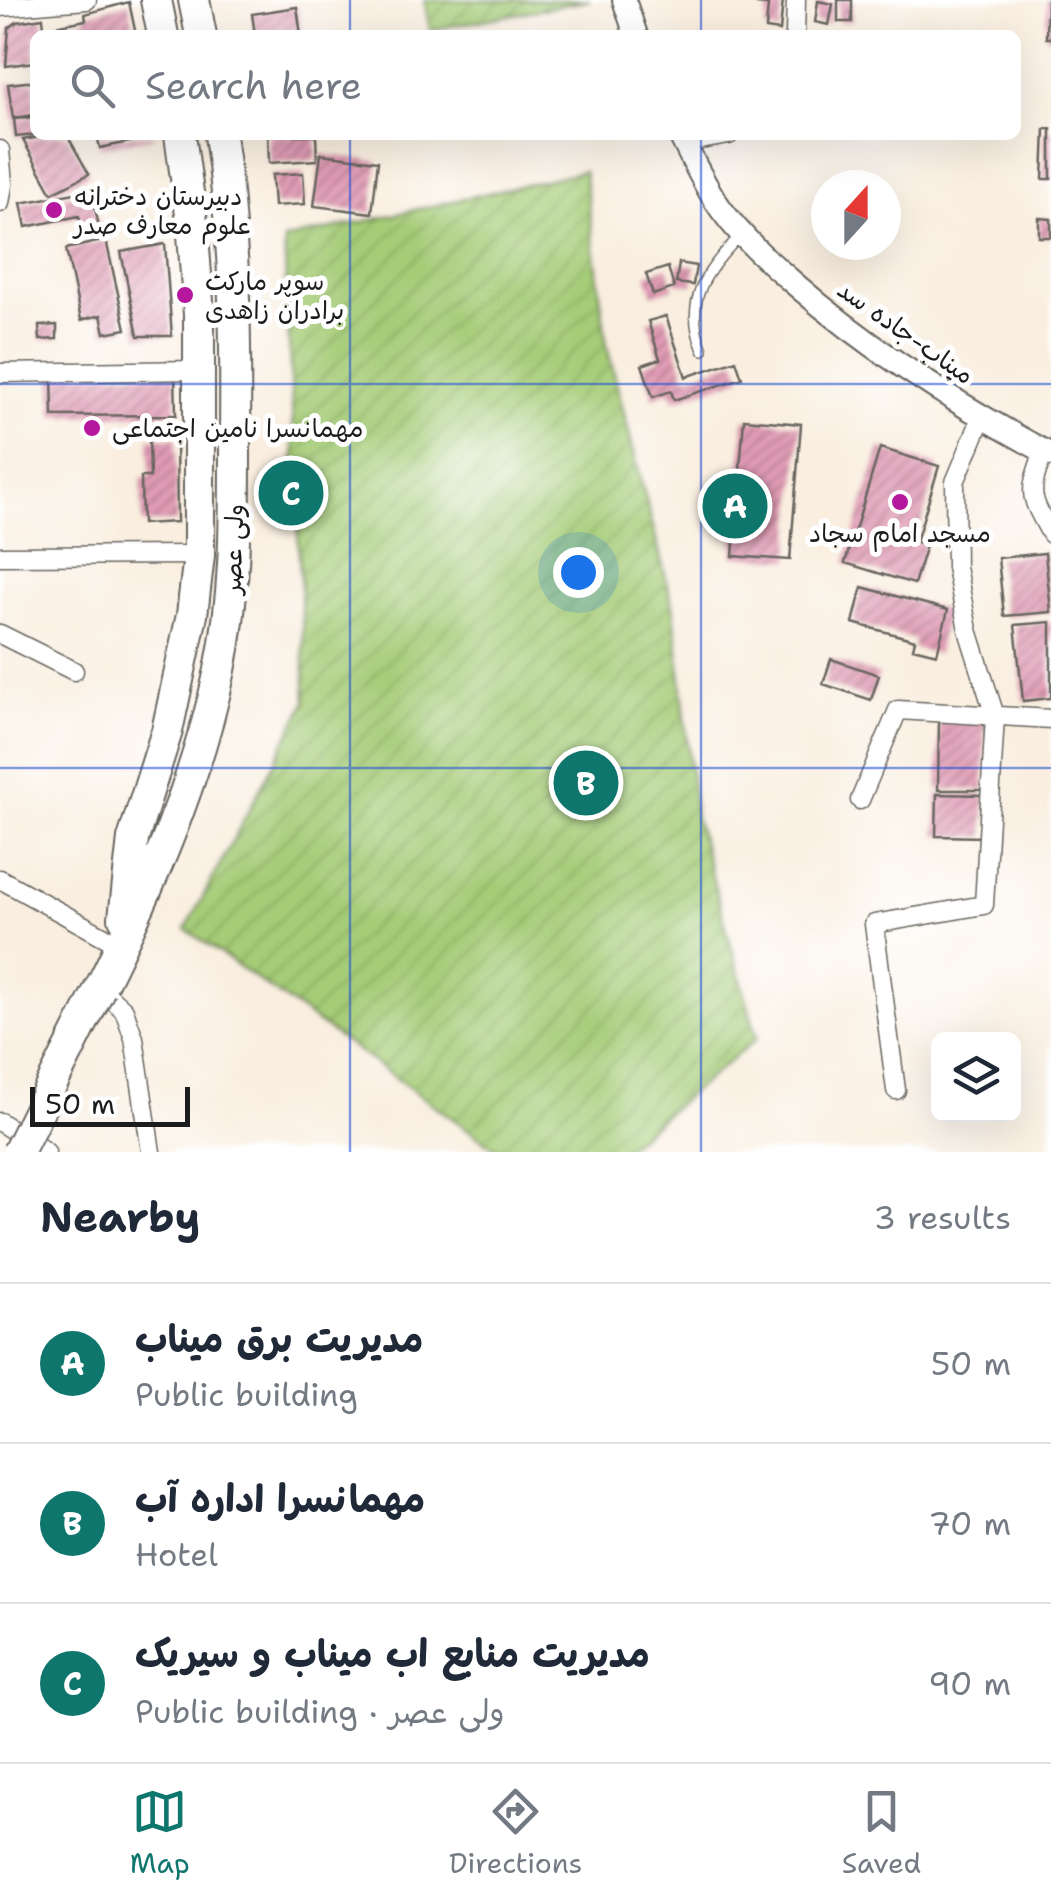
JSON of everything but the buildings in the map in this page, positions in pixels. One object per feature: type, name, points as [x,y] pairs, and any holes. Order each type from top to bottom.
[{"type":"main road","points":[[156,0],[163,30]]},
{"type":"main road","points":[[194,0],[200,30]]},
{"type":"main road","name":"ولی عصر","points":[[121,946],[133,839],[167,731],[192,616],[199,555],[200,370],[192,220],[181,140]]},
{"type":"main road","name":"ولی عصر","points":[[18,1152],[165,849],[202,742],[229,622],[235,529],[236,324],[232,214],[221,140]]},
{"type":"street","points":[[0,7],[87,0]]},
{"type":"street","points":[[624,0],[634,30]]},
{"type":"street","points":[[794,30],[796,0]]},
{"type":"street","name":"میناب-جاده سد","points":[[683,140],[721,208],[763,256],[814,301],[896,363],[982,418],[1047,453]]},
{"type":"street","points":[[0,150],[0,203]]},
{"type":"street","points":[[0,373],[200,370]]},
{"type":"street","points":[[896,1090],[874,924],[984,905],[995,716],[968,630],[956,567],[955,482],[982,418]]},
{"type":"street","points":[[1047,453],[1031,486],[1033,500],[1051,534]]},
{"type":"street","points":[[0,556],[199,555]]},
{"type":"street","points":[[0,634],[74,671]]},
{"type":"street","points":[[860,800],[898,710],[1051,719]]},
{"type":"street","points":[[1,881],[121,946]]},
{"type":"street","points":[[100,988],[124,1010],[134,1038],[151,1152]]},
{"type":"street","points":[[0,1122],[46,1152]]},
{"type":"lane","points":[[703,350],[694,330],[699,290],[710,267],[742,233]]},
{"type":"green space","points":[[424,0],[590,0],[430,30]]},
{"type":"green space","points":[[584,171],[607,346],[674,610],[695,816],[757,1038],[620,1152],[500,1152],[186,929],[306,702],[284,240]]},
{"type":"place","name":"دبیرستان دخترانه علوم معارف صدر","points":[[54,210]]},
{"type":"place","name":"سوپر مارکت برادران زاهدی","points":[[185,295]]},
{"type":"place","name":"مهمانسرا نامین اجتماعی","points":[[92,428]]},
{"type":"place","name":"مدیریت منابع اب میناب و سیریک","points":[[291,493]]},
{"type":"place","name":"مسجد امام سجاد","points":[[900,502]]},
{"type":"place","name":"مدیریت برق میناب","points":[[735,506]]},
{"type":"place","name":"مهمانسرا اداره آب","points":[[586,783]]}]
